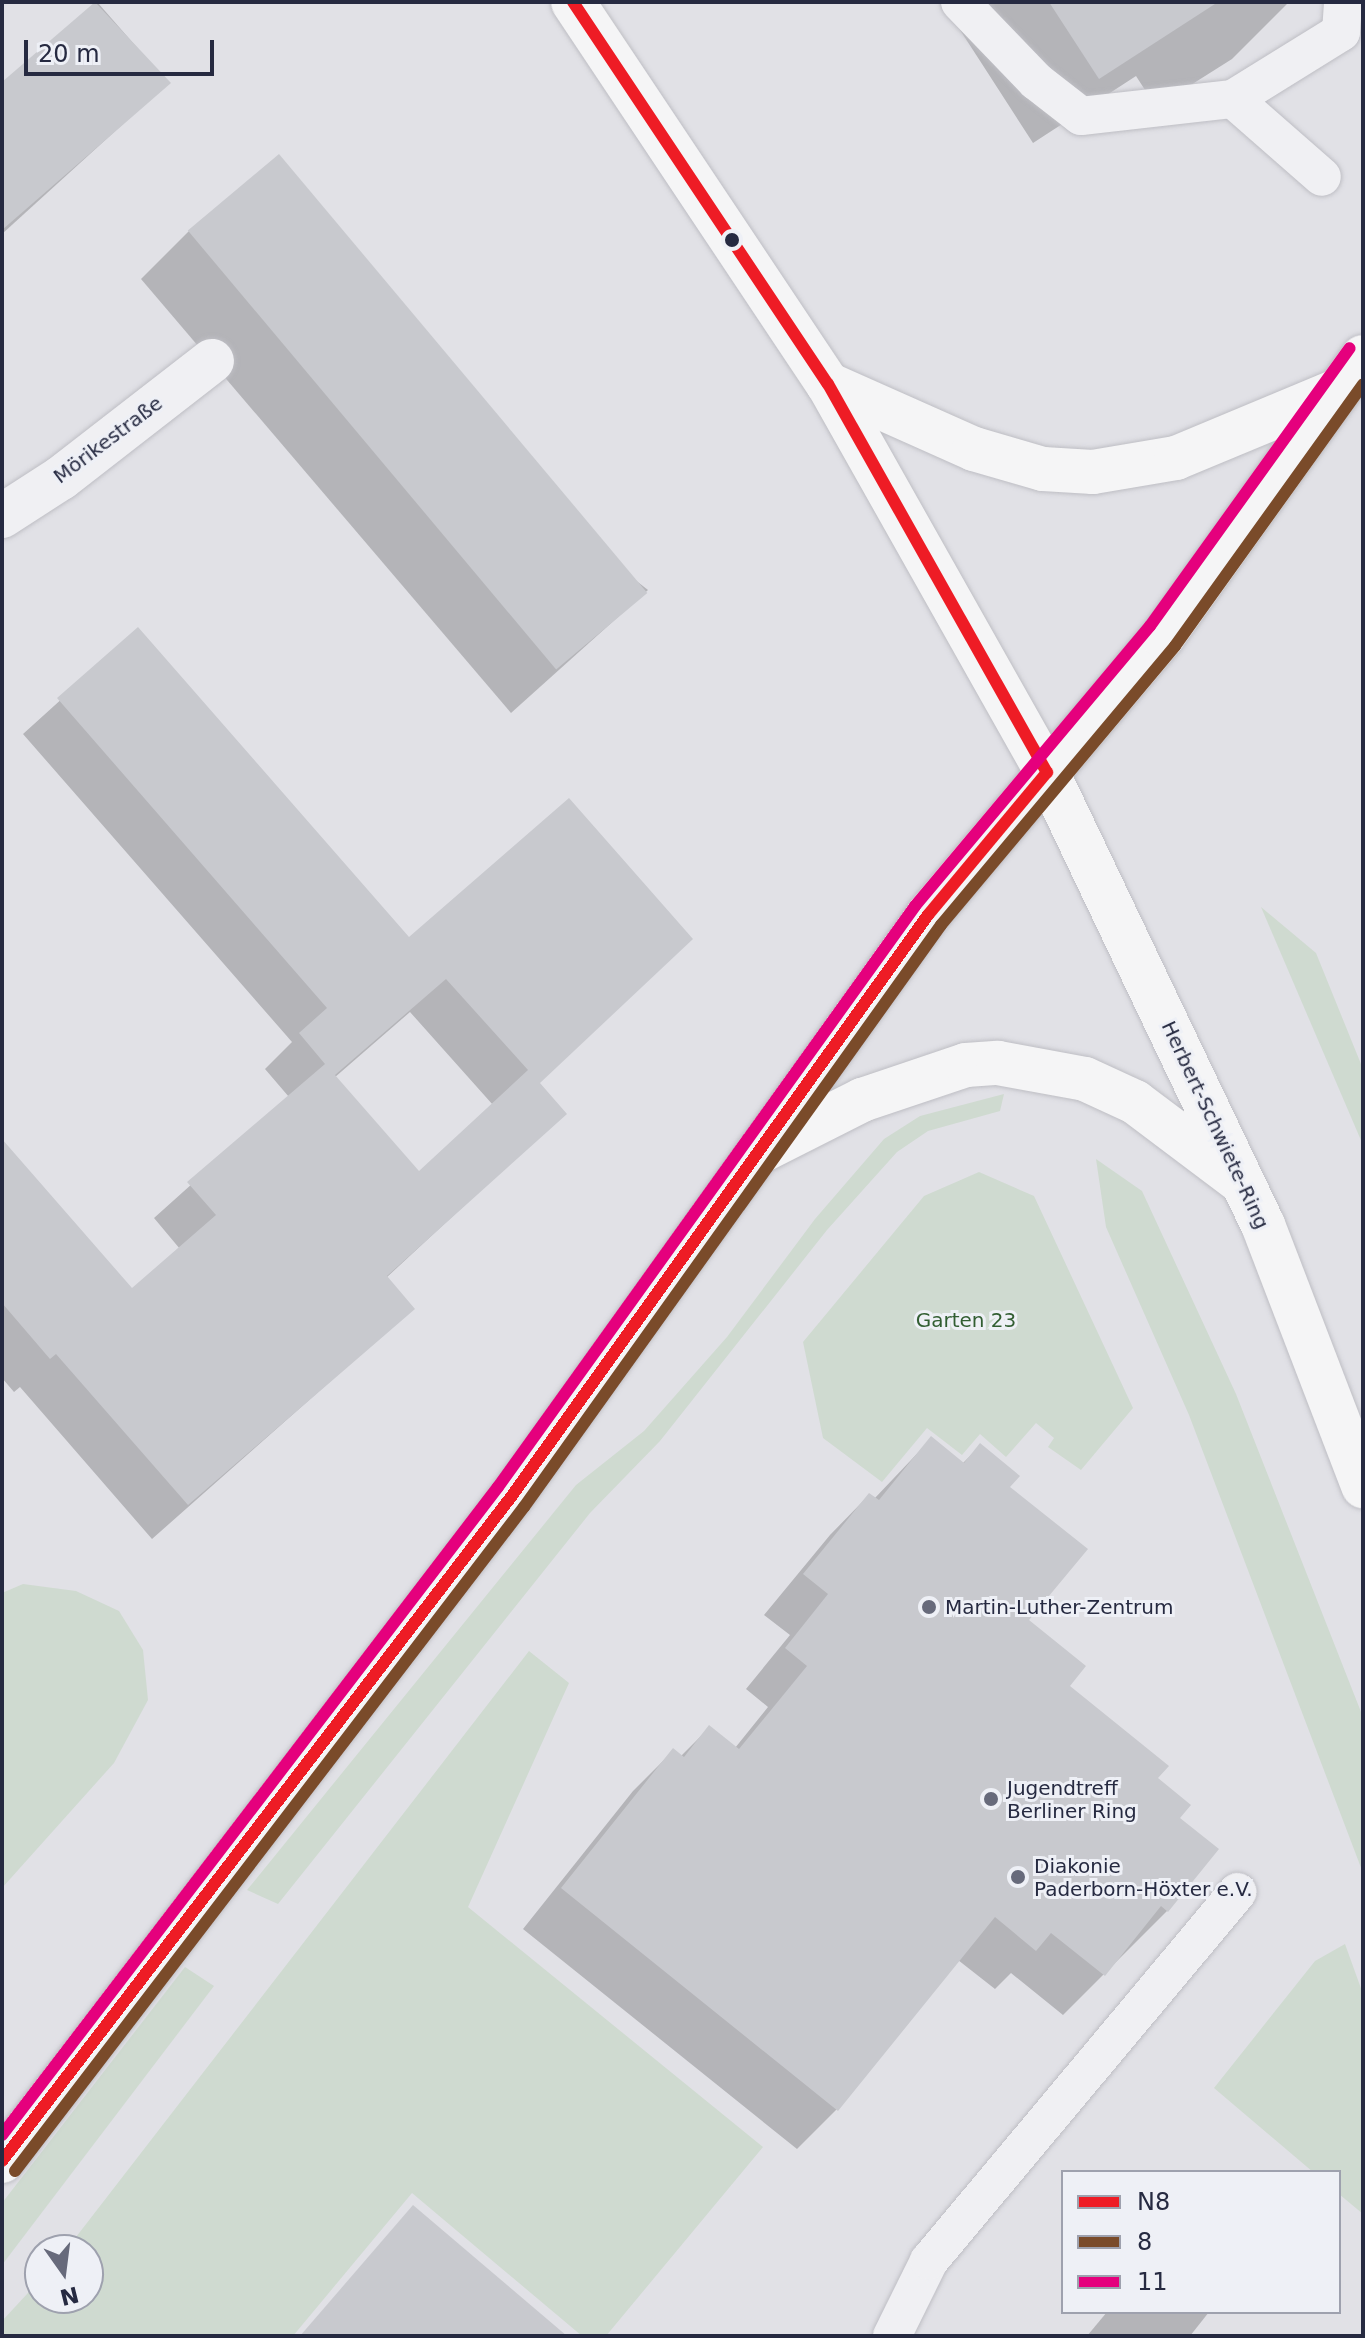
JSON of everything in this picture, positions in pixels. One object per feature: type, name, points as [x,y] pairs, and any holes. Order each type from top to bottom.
[{"type":"main road","name":"Herbert-Schwiete-Ring","points":[[573,2],[828,384],[1047,772],[1243,1183],[1328,1385],[1363,1486]]},
{"type":"main road","points":[[2,2161],[511,1497],[751,1156],[928,915],[1163,636],[1363,357]]},
{"type":"main road","points":[[828,384],[974,449],[1043,469],[1093,472],[1176,458],[1337,391]]},
{"type":"main road","points":[[751,1156],[862,1100],[966,1065],[998,1063],[1085,1079],[1135,1102],[1243,1183]]},
{"type":"street","name":"Mörikestraße","points":[[2,516],[61,478],[212,361]]},
{"type":"lane","points":[[960,2],[1036,81],[1081,116],[1233,99],[1341,32],[1343,2]]},
{"type":"lane","points":[[1233,99],[1322,177]]},
{"type":"lane","points":[[892,2336],[929,2261],[1237,1892]]},
{"type":"green space","points":[[1261,907],[1316,953],[1363,1069],[1363,1145]]},
{"type":"green space","points":[[1004,1094],[1000,1111],[928,1131],[897,1152],[827,1230],[660,1441],[590,1513],[278,1904],[247,1890],[576,1485],[644,1431],[727,1337],[815,1219],[884,1139],[920,1116]]},
{"type":"green space","points":[[1096,1159],[1142,1191],[1236,1394],[1363,1717],[1363,1873],[1189,1415],[1106,1227]]},
{"type":"green space","name":"Garten 23","points":[[979,1172],[1034,1196],[1133,1408],[1081,1470],[1048,1447],[1054,1438],[1036,1423],[1006,1457],[980,1434],[962,1455],[927,1428],[882,1482],[823,1438],[803,1342],[924,1196]]},
{"type":"green space","points":[[23,1584],[76,1591],[119,1611],[143,1650],[148,1700],[114,1763],[2,1888],[2,1593]]},
{"type":"green space","points":[[529,1651],[569,1683],[468,1907],[763,2147],[606,2336],[582,2336],[412,2193],[293,2336],[2,2336],[2,2321],[24,2297],[24,2314],[104,2314],[104,2234],[78,2234]]},
{"type":"green space","points":[[1345,1944],[1363,1994],[1363,2214],[1341,2196],[1341,2170],[1311,2170],[1214,2088],[1315,1961]]},
{"type":"green space","points":[[185,1967],[214,1986],[2,2265],[2,2203]]},
{"type":"building","points":[[95,2],[171,83],[2,230],[2,82]]},
{"type":"building","points":[[1049,2],[1218,2],[1099,79]]},
{"type":"building","points":[[279,154],[647,593],[556,669],[188,230]]},
{"type":"building","points":[[138,627],[409,937],[569,798],[693,939],[540,1083],[567,1114],[387,1276],[415,1309],[188,1505],[56,1354],[50,1359],[2,1303],[2,1139],[132,1288],[216,1215],[187,1182],[325,1064],[299,1033],[327,1008],[57,698]],"holes":[[[446,979],[528,1070],[419,1171],[335,1075]]]},
{"type":"building","points":[[931,1436],[964,1463],[980,1443],[1020,1476],[1010,1487],[1088,1549],[1029,1620],[1086,1666],[1070,1686],[1169,1766],[1158,1778],[1191,1805],[1180,1818],[1219,1849],[1168,1912],[1161,1906],[1105,1976],[1051,1933],[1036,1951],[995,1917],[838,2111],[561,1888],[673,1748],[684,1757],[709,1725],[739,1749],[807,1666],[785,1648],[828,1594],[803,1574],[869,1493],[879,1500]]},
{"type":"building","points":[[413,2205],[567,2336],[300,2336]]},
{"type":"transit line","name":"N8","points":[[573,2],[828,384],[1047,772]]},
{"type":"transit line","name":"11","points":[[2,2135],[498,1487],[915,906],[1150,626],[1350,348]]},
{"type":"transit line","name":"8","points":[[15,2171],[524,1507],[941,925],[1175,646],[1363,384]]},
{"type":"transit line","name":"N8","points":[[2,2161],[511,1497],[928,915],[1047,772]]},
{"type":"place","name":"Martin-Luther-Zentrum","points":[[929,1607]]},
{"type":"place","name":"Jugendtreff Berliner Ring","points":[[991,1799]]},
{"type":"place","name":"Diakonie Paderborn-Höxter e.V.","points":[[1018,1877]]}]
